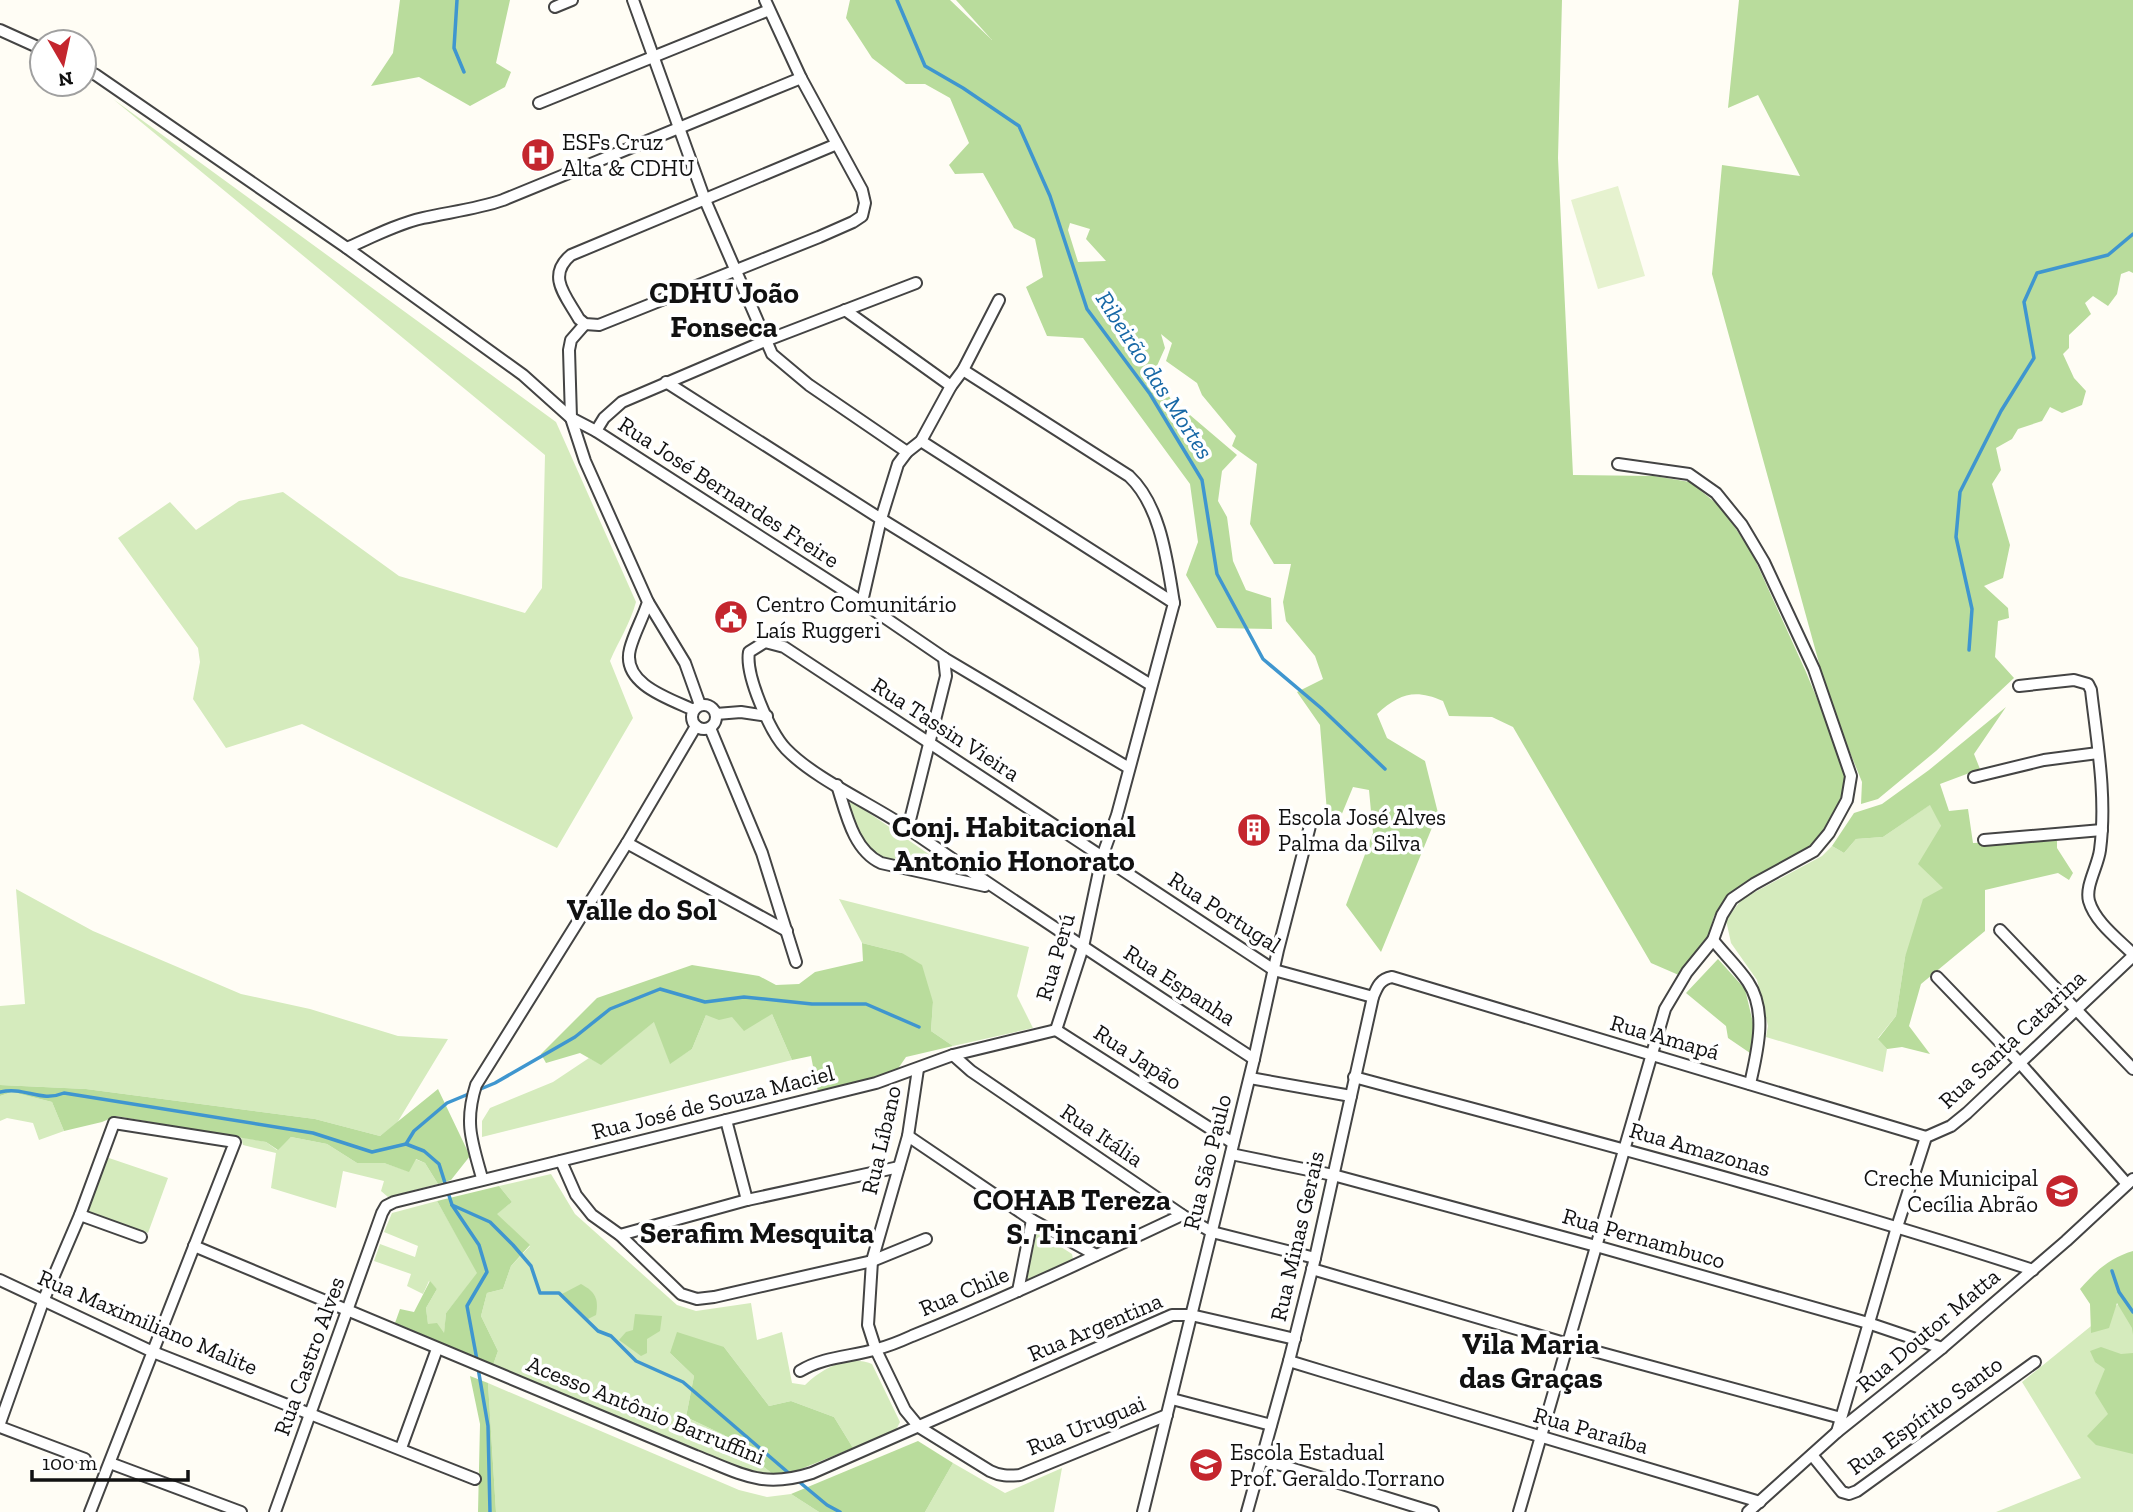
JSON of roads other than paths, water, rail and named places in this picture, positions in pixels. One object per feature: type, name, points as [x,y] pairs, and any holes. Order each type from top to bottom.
[{"type":"street","points":[[555,7],[572,0]]},
{"type":"street","points":[[633,0],[705,200],[772,354],[788,369],[907,452]]},
{"type":"street","points":[[540,103],[767,5],[801,78],[862,190],[865,203],[862,216],[853,222],[599,325],[588,325],[579,319],[562,288],[558,273],[564,261],[571,255],[836,144]]},
{"type":"street","points":[[0,30],[28,43]]},
{"type":"street","name":"Rua José Bernardes Freire","points":[[98,76],[347,248],[393,284],[523,375],[571,418],[596,431],[862,602],[944,658],[1129,768]]},
{"type":"street","points":[[347,248],[400,225],[503,200],[801,78]]},
{"type":"street","points":[[596,431],[604,418],[622,402],[765,341],[916,284]]},
{"type":"street","points":[[862,602],[881,519],[898,464],[907,452],[921,442],[951,386],[963,370],[999,300]]},
{"type":"street","points":[[845,310],[951,386]]},
{"type":"street","points":[[588,325],[571,340],[569,350],[571,418],[585,461],[648,602],[685,663],[697,707],[691,718],[696,726],[710,728],[716,719],[711,707],[697,707],[650,689],[631,666],[629,653],[648,602]]},
{"type":"street","points":[[963,370],[1129,476],[1142,488],[1165,552],[1174,603]]},
{"type":"street","points":[[666,382],[881,519],[1151,685]]},
{"type":"street","points":[[921,442],[1174,603]]},
{"type":"street","points":[[1519,1512],[1665,1009],[1686,972],[1713,940],[1722,915],[1732,899],[1814,851],[1829,833],[1847,800],[1851,776],[1814,669],[1764,562],[1742,525],[1716,493],[1689,474],[1618,464]]},
{"type":"street","name":"Rua Perú","points":[[1056,1030],[1083,947],[1102,857],[1117,815],[1174,603]]},
{"type":"street","name":"Rua Espanha","points":[[765,642],[749,652],[748,660],[767,716],[786,749],[805,765],[908,828],[992,887],[1254,1059]]},
{"type":"street","name":"Rua Tassin Vieira","points":[[765,642],[784,647],[1102,857]]},
{"type":"street","points":[[908,828],[946,676],[944,658]]},
{"type":"street","points":[[2019,686],[2074,680],[2088,684],[2091,690],[2103,810],[2097,868],[2087,893],[2090,905],[2101,922],[2133,955]]},
{"type":"street","points":[[716,714],[741,712],[767,716]]},
{"type":"street","points":[[482,1178],[469,1124],[470,1104],[476,1086],[628,843],[696,726]]},
{"type":"street","points":[[710,728],[762,853],[796,962]]},
{"type":"street","points":[[1974,777],[2044,760],[2098,753]]},
{"type":"street","points":[[837,785],[850,823],[868,857],[893,866],[992,887]]},
{"type":"street","name":"Rua São Paulo","points":[[1143,1512],[1311,822]]},
{"type":"street","points":[[1984,840],[2102,830]]},
{"type":"street","points":[[628,843],[786,931]]},
{"type":"street","name":"Rua Portugal","points":[[1102,857],[1274,970],[1373,997]]},
{"type":"street","points":[[2000,930],[2133,1069]]},
{"type":"street","points":[[1713,940],[1750,984],[1758,1011],[1759,1040],[1751,1084]]},
{"type":"street","name":"Rua Santa Catarina","points":[[1926,1137],[1951,1126],[1967,1113],[2133,955]]},
{"type":"street","name":"Rua Amapá","points":[[1373,997],[1378,985],[1392,977],[1926,1137]]},
{"type":"street","points":[[1937,977],[2130,1182]]},
{"type":"street","name":"Rua Minas Gerais","points":[[1247,1512],[1314,1263],[1373,997]]},
{"type":"street","name":"Rua José de Souza Maciel","points":[[382,1213],[386,1206],[394,1202],[482,1178],[876,1083],[953,1055],[1056,1030]]},
{"type":"street","name":"Rua Japão","points":[[1056,1030],[1232,1149],[1333,1175]]},
{"type":"street","name":"Rua Itália","points":[[953,1055],[971,1071],[1182,1215],[1212,1232],[1568,1344],[1841,1418]]},
{"type":"street","name":"Rua Líbano","points":[[918,1069],[908,1136],[872,1261],[868,1325],[876,1350],[905,1410],[919,1427]]},
{"type":"street","name":"Rua Amazonas","points":[[1354,1077],[1623,1149],[1897,1227],[2032,1270]]},
{"type":"street","points":[[1250,1078],[1350,1096]]},
{"type":"street","points":[[726,1120],[747,1200]]},
{"type":"street","points":[[85,1460],[0,1425],[44,1299],[80,1215],[114,1123],[235,1142],[90,1512]]},
{"type":"street","points":[[908,1136],[1032,1220],[1096,1255]]},
{"type":"street","points":[[1837,1432],[1926,1137]]},
{"type":"street","points":[[561,1161],[576,1195],[592,1215],[620,1235],[681,1293],[697,1299],[872,1261],[926,1239]]},
{"type":"street","points":[[620,1235],[747,1200],[899,1167]]},
{"type":"street","name":"Rua Pernambuco","points":[[1333,1175],[1868,1323],[1942,1348]]},
{"type":"street","name":"Rua Doutor Matta","points":[[1748,1512],[1837,1432],[1942,1348],[2130,1182]]},
{"type":"street","name":"Rua Castro Alves","points":[[275,1512],[382,1213]]},
{"type":"street","points":[[80,1215],[141,1237]]},
{"type":"street","name":"Rua Chile","points":[[800,1371],[811,1365],[876,1350],[1018,1291],[1182,1215]]},
{"type":"street","points":[[1018,1291],[1032,1220]]},
{"type":"street","name":"Acesso Antônio Barruffini","points":[[194,1246],[696,1457],[764,1480],[790,1480],[812,1474],[919,1427]]},
{"type":"street","name":"Rua Maximiliano Malite","points":[[0,1280],[153,1352],[475,1479]]},
{"type":"street","name":"Rua Argentina","points":[[919,1427],[1172,1315],[1192,1315],[1295,1339]]},
{"type":"street","points":[[401,1448],[438,1349]]},
{"type":"street","name":"Rua Paraíba","points":[[1289,1361],[1760,1502]]},
{"type":"street","name":"Rua Espírito Santo","points":[[1812,1455],[1842,1492],[1849,1494],[1857,1491],[2035,1362]]},
{"type":"street","name":"Rua Uruguai","points":[[1172,1399],[1270,1425]]},
{"type":"street","name":"Rua Uruguai","points":[[919,1427],[1000,1476],[1020,1475],[1167,1415]]},
{"type":"street","points":[[1261,1459],[1433,1512]]},
{"type":"street","points":[[110,1463],[241,1512]]},
{"type":"waterway","points":[[457,0],[454,48],[464,72]]},
{"type":"waterway","name":"Ribeirão das Mortes","points":[[897,0],[925,66],[1019,126],[1050,196],[1087,309],[1150,394],[1202,480],[1217,574],[1263,659],[1321,708],[1385,769]]},
{"type":"waterway","points":[[1969,650],[1972,609],[1956,537],[1960,492],[2001,411],[2034,358],[2024,302],[2037,273],[2108,255],[2133,234]]},
{"type":"waterway","points":[[406,1144],[414,1131],[447,1103],[495,1083],[575,1037],[610,1009],[660,989],[705,1002],[744,997],[812,1004],[866,1004],[919,1027]]},
{"type":"waterway","points":[[0,1092],[17,1091],[47,1096],[64,1093],[313,1133],[372,1152],[406,1144],[424,1151],[439,1164],[452,1205],[490,1222],[531,1266],[540,1293],[559,1293],[598,1331],[611,1336],[636,1361],[683,1382],[791,1475]]},
{"type":"waterway","points":[[452,1205],[479,1245],[487,1272],[467,1306],[477,1360]]},
{"type":"waterway","points":[[2112,1271],[2119,1292],[2133,1312]]},
{"type":"waterway","points":[[478,1368],[488,1426],[490,1512]]},
{"type":"waterway","points":[[797,1480],[827,1505],[840,1512]]},
{"type":"place","name":"ESFs Cruz Alta & CDHU","points":[[538,155]]},
{"type":"place","name":"Centro Comunitário Laís Ruggeri","points":[[731,617]]},
{"type":"place","name":"Escola José Alves Palma da Silva","points":[[1254,830]]},
{"type":"place","name":"Creche Municipal Cecília Abrão","points":[[2062,1191]]},
{"type":"place","name":"Escola Estadual Prof. Geraldo Torrano","points":[[1206,1465]]},
{"type":"district","name":"CDHU João Fonseca","points":[[724,310]]},
{"type":"district","name":"Conj. Habitacional Antonio Honorato","points":[[1014,844]]},
{"type":"district","name":"Valle do Sol","points":[[642,910]]},
{"type":"district","name":"COHAB Tereza S. Tincani","points":[[1072,1217]]},
{"type":"district","name":"Serafim Mesquita","points":[[757,1233]]},
{"type":"district","name":"Vila Maria das Graças","points":[[1531,1361]]}]
